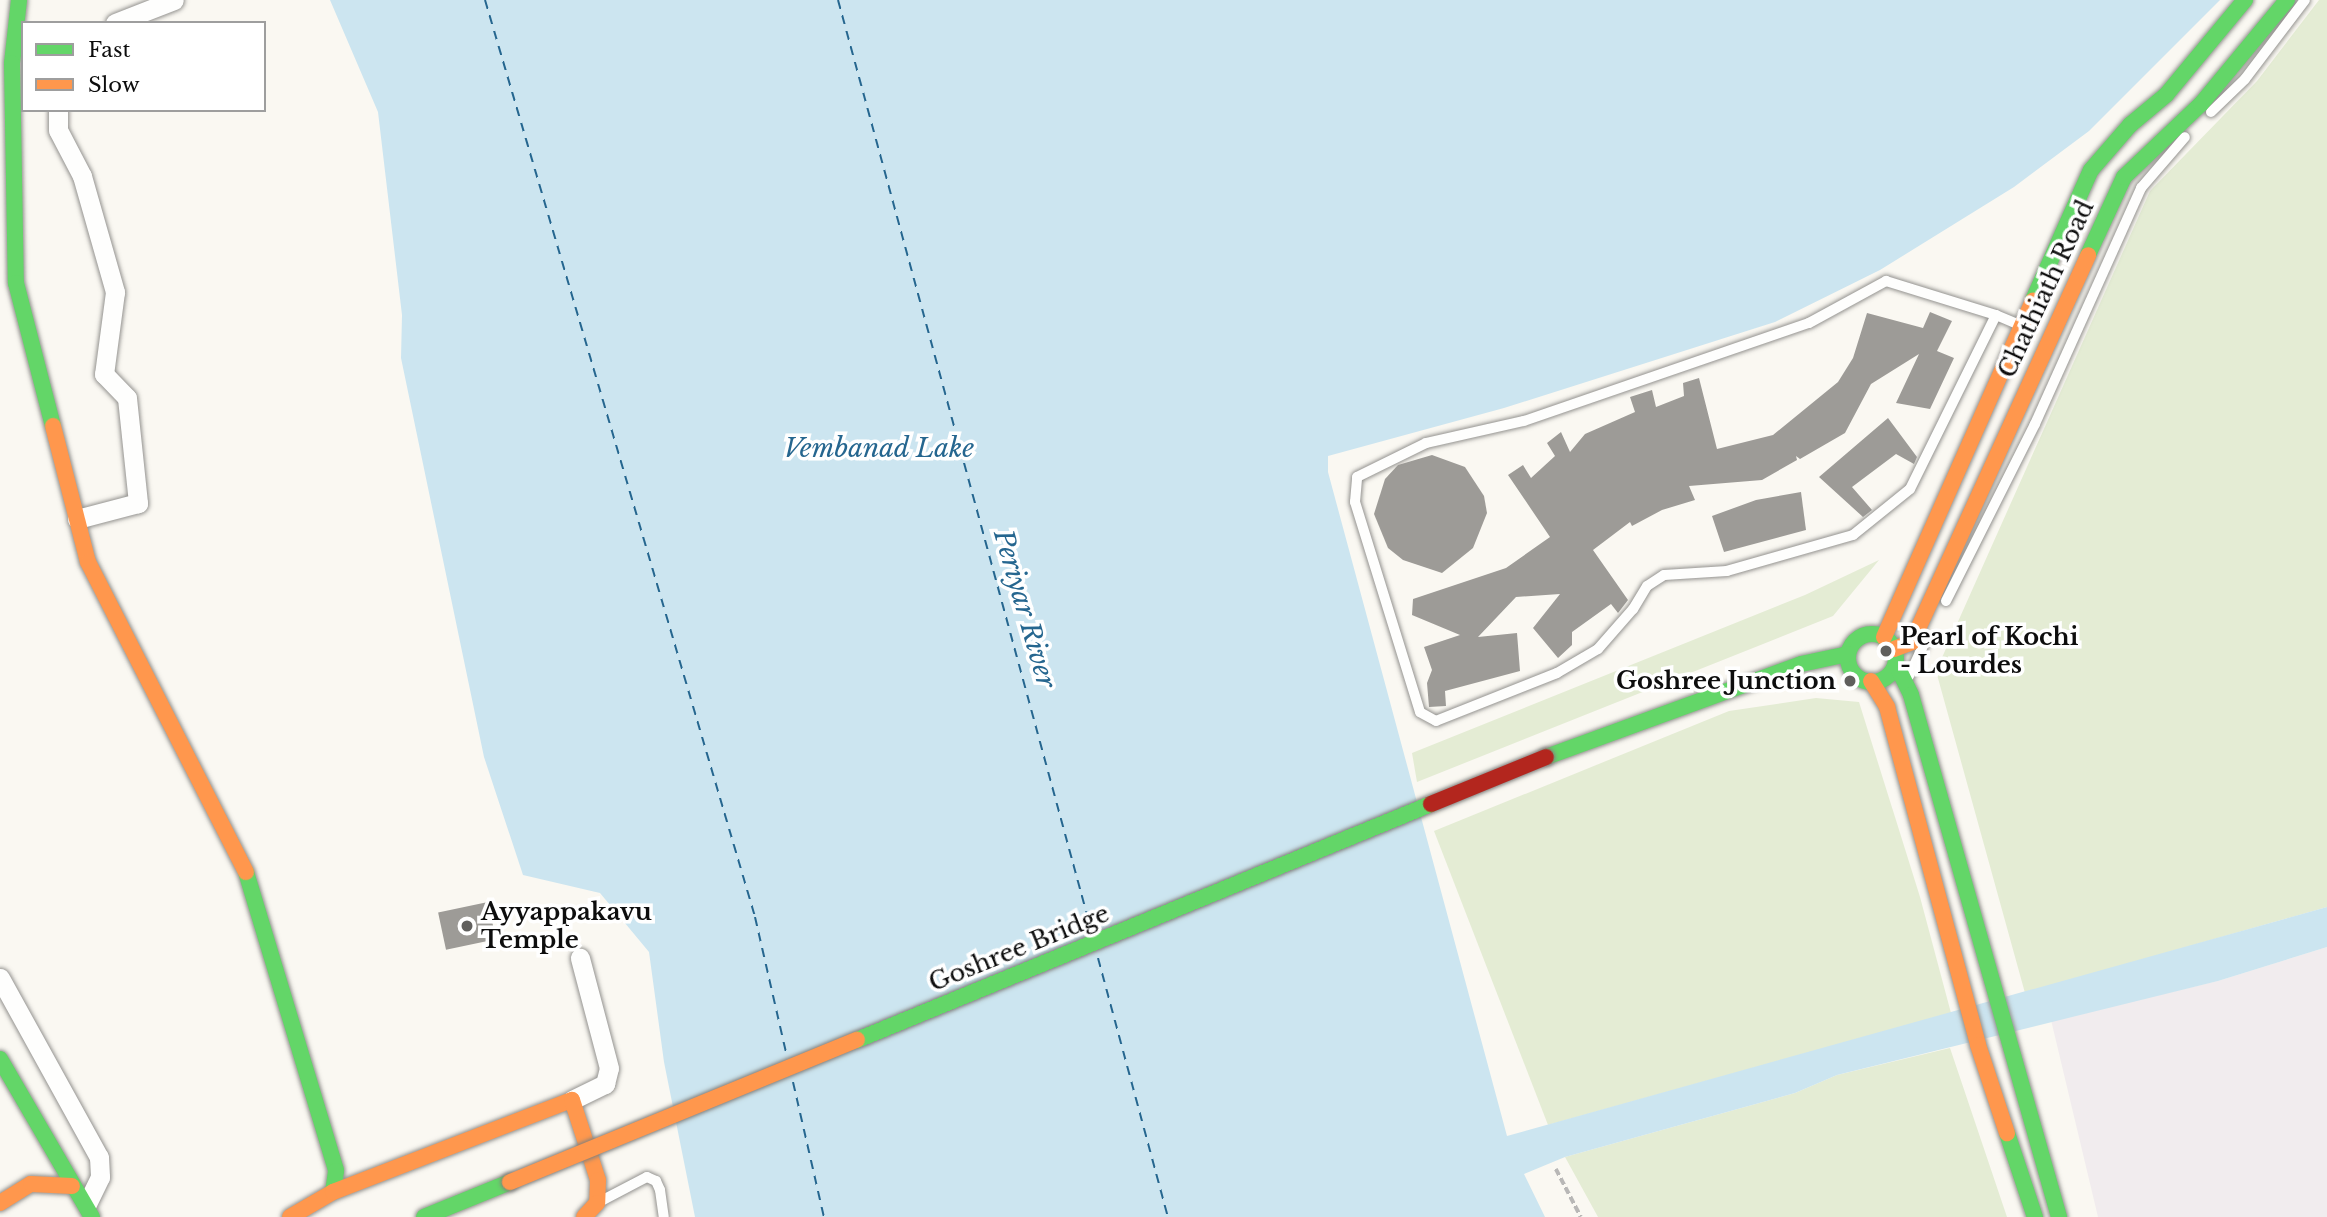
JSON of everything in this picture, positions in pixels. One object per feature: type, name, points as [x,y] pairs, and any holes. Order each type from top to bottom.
[{"type":"main road","points":[[19,0],[12,63],[16,283],[88,562],[242,858],[336,1171],[333,1192]]},
{"type":"main road","name":"Chathiath Road","points":[[1891,650],[2091,170],[2130,125],[2166,95],[2245,0]]},
{"type":"main road","name":"Chathiath Road","points":[[1891,650],[1912,642],[2124,177],[2201,103],[2287,0]]},
{"type":"main road","points":[[1891,650],[1886,677],[1871,681],[1846,673],[1848,654],[1861,636],[1891,650],[1905,683],[2059,1217]]},
{"type":"main road","points":[[1692,704],[1801,664],[1848,654]]},
{"type":"main road","points":[[1871,681],[1887,707],[1978,1045],[2035,1217]]},
{"type":"main road","points":[[1692,704],[1788,689]]},
{"type":"main road","name":"Goshree Bridge","points":[[424,1217],[1546,757],[1692,704]]},
{"type":"main road","points":[[0,1059],[72,1186],[90,1210]]},
{"type":"main road","points":[[290,1217],[333,1192],[572,1100],[598,1180],[597,1203],[584,1217]]},
{"type":"main road","points":[[0,1203],[31,1184],[72,1186]]},
{"type":"street","points":[[121,21],[174,0]]},
{"type":"street","points":[[58,112],[58,130],[82,176],[115,292],[104,374],[127,398],[138,503],[77,519]]},
{"type":"street","points":[[572,1100],[605,1084],[609,1068],[580,958]]},
{"type":"street","points":[[0,978],[99,1157],[100,1177],[90,1210]]},
{"type":"lane","points":[[2200,122],[2245,79],[2305,0]]},
{"type":"lane","points":[[1905,683],[2035,424],[2141,188],[2191,131]]},
{"type":"lane","points":[[1996,316],[1910,489],[1853,535],[1727,571],[1675,571],[1647,586],[1598,649],[1557,673],[1436,721],[1420,712],[1368,552],[1355,502],[1357,477],[1426,443],[1524,421],[1809,323],[1886,281],[1996,316],[2024,326]]},
{"type":"lane","points":[[597,1203],[647,1177],[656,1181],[660,1190],[664,1217]]},
{"type":"path","points":[[1556,1169],[1581,1217]]},
{"type":"shaded area","points":[[2327,947],[2327,1217],[2098,1217],[2051,1020],[2218,981]]},
{"type":"green space","points":[[2319,0],[2327,0],[2327,907],[2025,993],[1936,671],[2150,191],[2257,81]]},
{"type":"green space","points":[[1879,560],[1833,616],[1417,782],[1412,753],[1805,595]]},
{"type":"green space","points":[[1816,698],[1859,702],[1920,897],[1951,1013],[1548,1125],[1434,831],[1729,711]]},
{"type":"green space","points":[[1950,1048],[2007,1217],[1598,1217],[1565,1157],[1795,1093],[1837,1075]]},
{"type":"water","name":"Vembanad Lake","points":[[330,0],[2220,0],[2089,131],[2014,187],[1880,270],[1775,322],[1504,408],[1328,456],[1328,472],[1507,1136],[2327,907],[2327,947],[2218,981],[1837,1075],[1795,1093],[1565,1157],[1524,1174],[1545,1217],[695,1217],[664,1062],[649,952],[600,893],[523,875],[484,757],[401,358],[402,315],[378,112]]},
{"type":"building","points":[[1930,312],[1952,321],[1937,351],[1954,358],[1930,409],[1896,403],[1919,354],[1871,384],[1845,433],[1800,459],[1796,456],[1797,460],[1762,480],[1689,486],[1695,500],[1662,510],[1632,526],[1630,522],[1593,550],[1628,600],[1618,613],[1611,604],[1572,632],[1572,645],[1558,658],[1533,628],[1560,594],[1516,597],[1478,637],[1517,633],[1520,671],[1445,691],[1446,706],[1429,707],[1427,683],[1432,670],[1424,647],[1460,635],[1412,615],[1413,599],[1506,568],[1550,537],[1508,475],[1523,465],[1531,478],[1555,456],[1547,443],[1561,432],[1570,452],[1585,434],[1635,412],[1630,397],[1652,390],[1656,407],[1684,396],[1683,383],[1699,378],[1717,449],[1773,435],[1838,382],[1853,358],[1867,313],[1923,328]]},
{"type":"building","points":[[1888,418],[1917,457],[1914,464],[1896,454],[1852,487],[1872,510],[1863,517],[1819,477]]},
{"type":"building","points":[[1432,455],[1465,467],[1484,496],[1487,513],[1473,548],[1442,573],[1403,560],[1388,548],[1374,514],[1385,479],[1398,465]]},
{"type":"building","points":[[1801,492],[1806,530],[1724,552],[1712,516],[1756,500]]},
{"type":"building","name":"Ayyappakavu Temple","points":[[488,902],[496,939],[446,950],[438,913]]},
{"type":"ferry route","points":[[485,0],[755,917],[786,1052]]},
{"type":"ferry route","points":[[838,0],[1091,929]]},
{"type":"ferry route","points":[[1098,958],[1168,1217]]},
{"type":"ferry route","points":[[793,1082],[824,1217]]},
{"type":"traffic: fast","points":[[19,0],[12,63],[16,283],[53,426]]},
{"type":"traffic: fast","points":[[2033,300],[2091,170],[2130,125],[2166,95],[2245,0]]},
{"type":"traffic: fast","points":[[2088,255],[2124,177],[2201,104],[2287,0]]},
{"type":"traffic: fast","points":[[1872,634],[1889,641],[1896,658],[1889,675],[1872,682],[1855,675],[1848,658],[1855,641],[1872,634]]},
{"type":"traffic: fast","points":[[1546,757],[1801,664],[1848,654]]},
{"type":"traffic: fast","points":[[1896,664],[1911,695],[2059,1217]]},
{"type":"traffic: fast","points":[[857,1040],[1431,804]]},
{"type":"traffic: fast","points":[[246,872],[336,1171],[333,1192]]},
{"type":"traffic: fast","points":[[0,1059],[92,1217]]},
{"type":"traffic: fast","points":[[2007,1133],[2035,1217]]},
{"type":"traffic: fast","points":[[424,1217],[510,1182]]},
{"type":"traffic: slow","points":[[1894,649],[1912,642],[2088,255]]},
{"type":"traffic: slow","points":[[1884,637],[2033,300]]},
{"type":"traffic: slow","points":[[53,426],[88,562],[246,872]]},
{"type":"traffic: slow","points":[[1871,681],[1887,707],[1978,1045],[2007,1133]]},
{"type":"traffic: slow","points":[[510,1182],[857,1040]]},
{"type":"traffic: slow","points":[[290,1217],[333,1192],[572,1100],[598,1180],[597,1203],[584,1217]]},
{"type":"traffic: slow","points":[[0,1203],[31,1184],[72,1186]]},
{"type":"traffic: jam","points":[[1431,804],[1546,757]]},
{"type":"place","name":"Pearl of Kochi - Lourdes","points":[[1886,651]]},
{"type":"place","name":"Goshree Junction","points":[[1850,681]]},
{"type":"place","name":"Ayyappakavu Temple","points":[[467,926]]},
{"type":"water label","name":"Periyar River","points":[[1024,609]]}]
